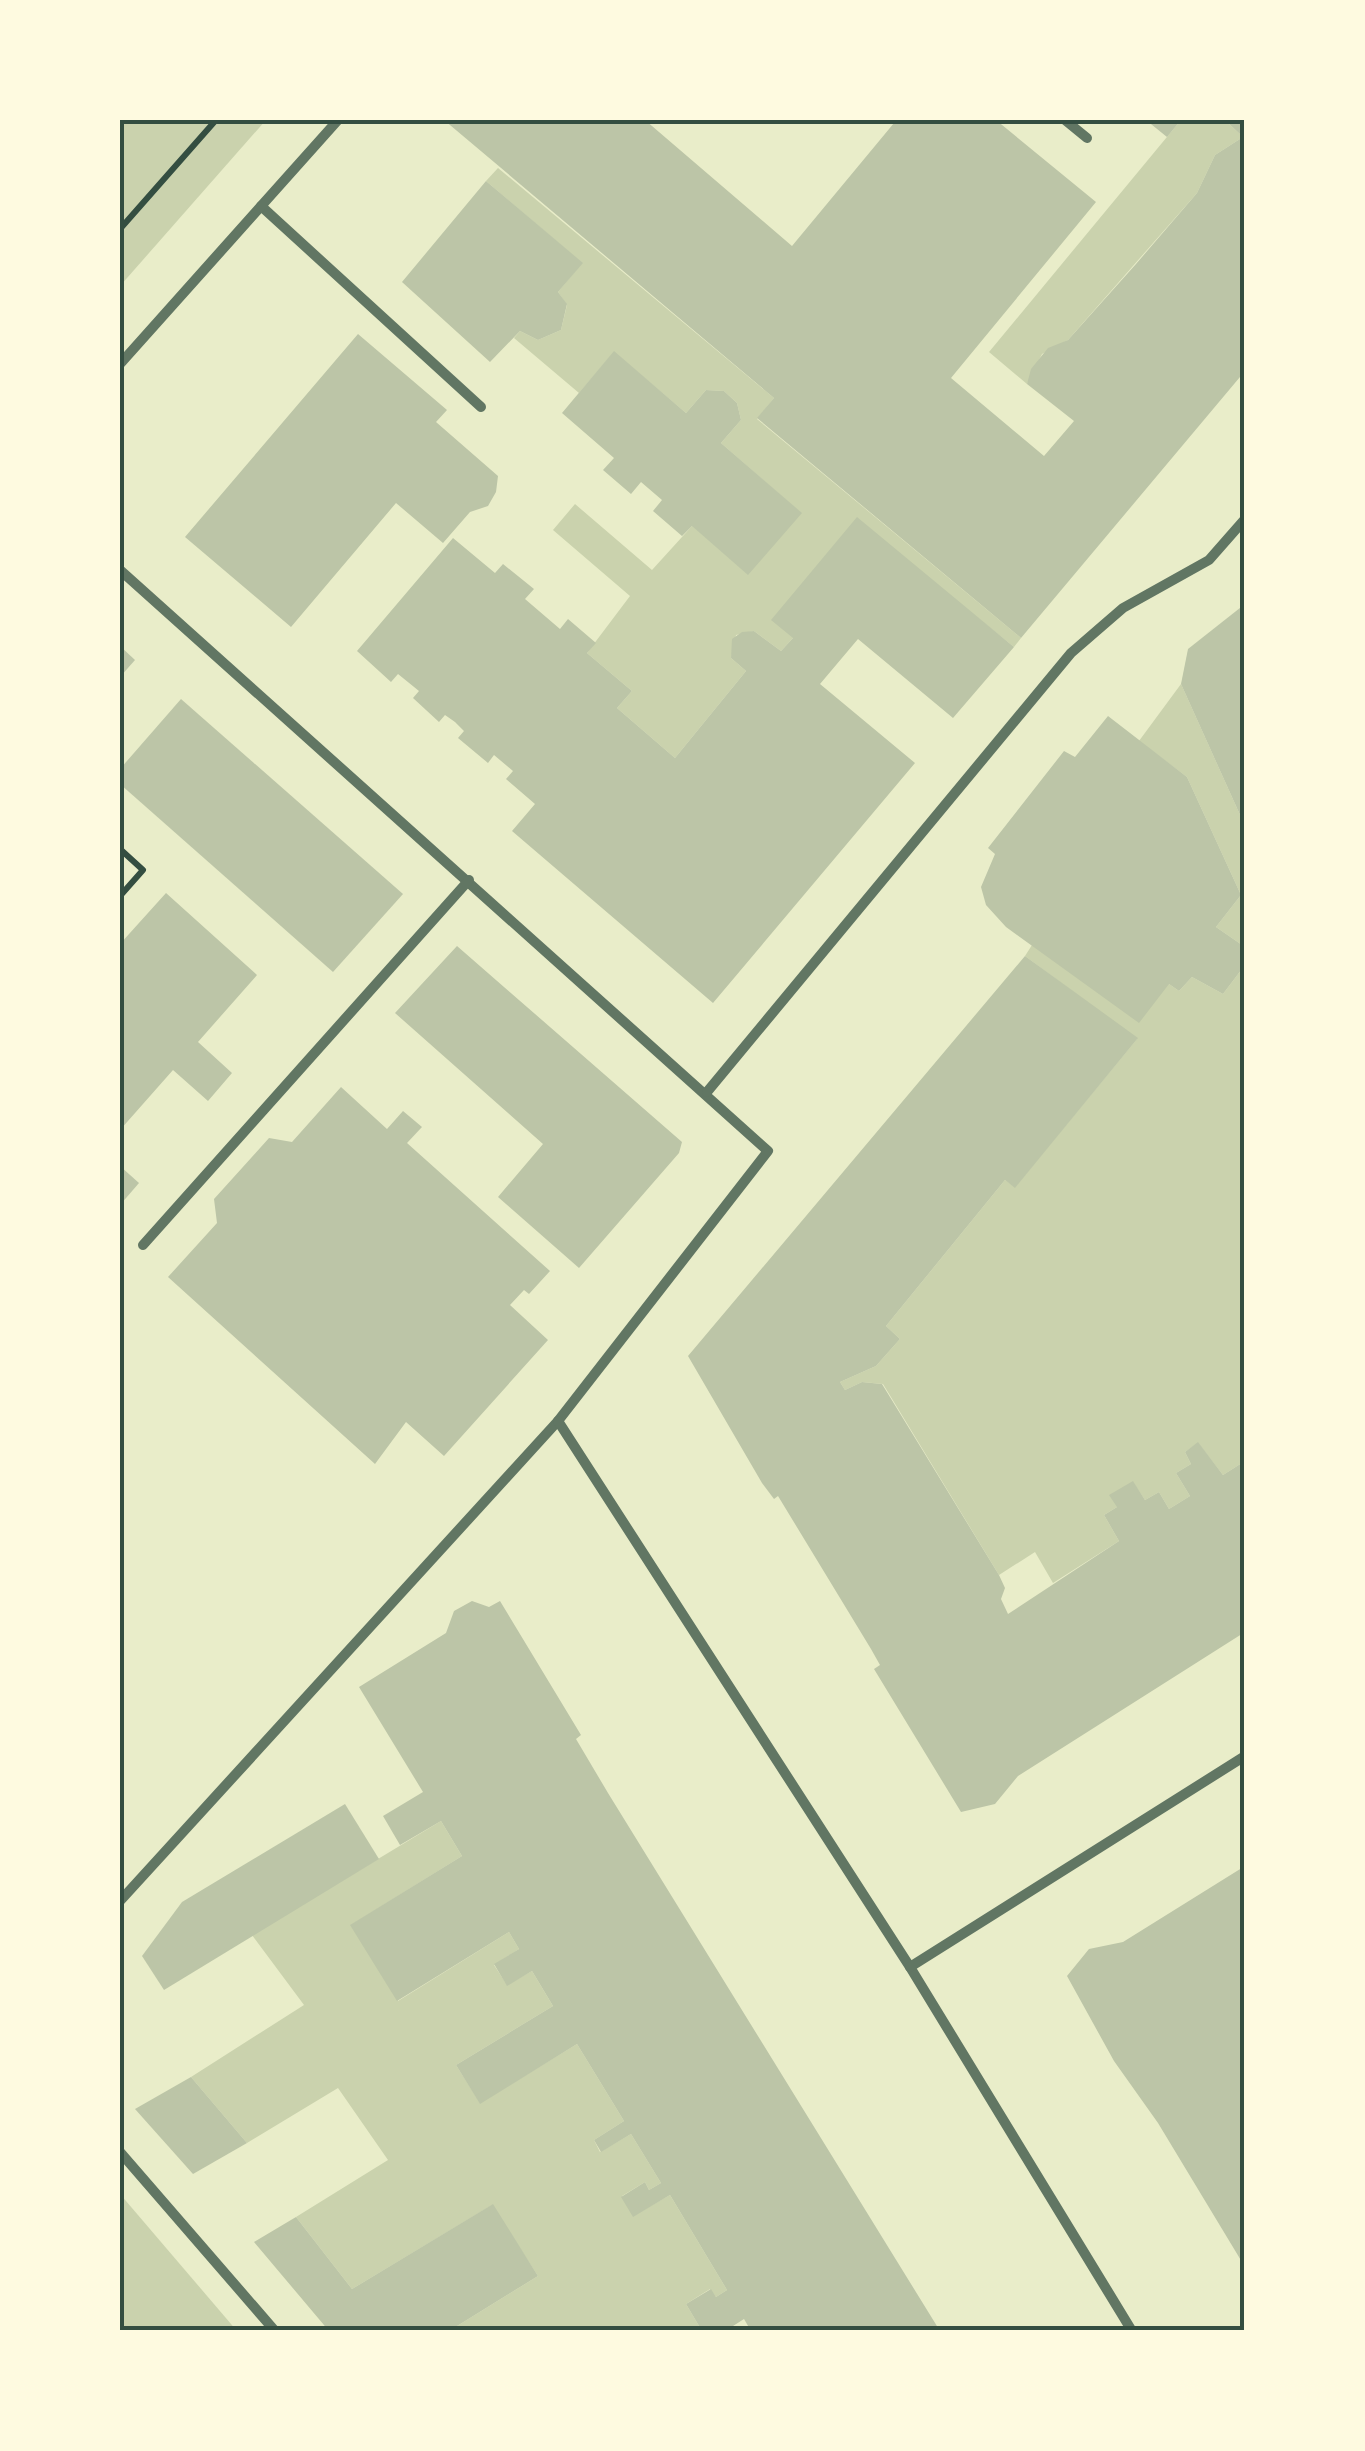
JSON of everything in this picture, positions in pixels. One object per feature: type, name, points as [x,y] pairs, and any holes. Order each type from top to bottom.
[{"type":"street","points":[[120,364],[338,120]]},
{"type":"street","points":[[1065,120],[1087,138]]},
{"type":"street","points":[[261,206],[481,408]]},
{"type":"street","points":[[707,1092],[1070,653],[1123,608],[1209,560],[1245,518]]},
{"type":"street","points":[[120,570],[707,1092],[768,1151],[558,1421],[120,1901]]},
{"type":"street","points":[[143,1246],[469,880]]},
{"type":"street","points":[[558,1421],[910,1967],[1132,2331]]},
{"type":"street","points":[[910,1967],[1245,1756]]},
{"type":"street","points":[[120,2152],[274,2331]]},
{"type":"path","points":[[120,229],[216,120]]},
{"type":"path","points":[[120,849],[144,870],[120,896]]},
{"type":"green space","points":[[120,120],[266,120],[120,286]]},
{"type":"green space","points":[[1181,120],[1225,120],[1243,137],[1215,155],[1197,193],[1068,340],[1042,354],[1027,384],[989,352]]},
{"type":"green space","points":[[498,168],[774,398],[757,419],[1021,638],[1014,647],[916,568],[793,638],[781,651],[754,631],[736,635],[731,658],[746,671],[675,758],[617,708],[632,691],[587,653],[630,596],[553,530],[575,504],[652,570],[692,526],[801,513],[721,443],[741,420],[737,403],[724,391],[706,390],[686,413],[614,352],[579,393],[514,338],[520,331],[538,340],[561,330],[567,305],[558,292],[582,263],[486,181]]},
{"type":"green space","points":[[1181,684],[1245,826],[1245,947],[1216,927],[1241,895],[1187,777],[1139,741]]},
{"type":"green space","points":[[1032,945],[1169,984],[1179,991],[1192,977],[1223,994],[1245,965],[1245,1461],[1223,1475],[1198,1443],[1185,1452],[1191,1464],[1176,1473],[1190,1496],[1169,1509],[1159,1492],[1145,1500],[1133,1482],[1117,1507],[1104,1515],[1119,1541],[1053,1583],[1035,1552],[999,1575],[883,1384],[862,1382],[845,1390],[840,1382],[876,1366],[900,1339],[886,1326],[1005,1180],[1015,1187],[1137,1039],[1025,956]]},
{"type":"green space","points":[[441,1821],[462,1856],[351,1925],[398,2001],[509,1932],[519,1949],[494,1965],[507,1985],[532,1971],[553,2006],[456,2065],[480,2103],[577,2044],[624,2121],[594,2140],[600,2152],[631,2134],[661,2183],[649,2190],[645,2182],[622,2196],[633,2216],[670,2195],[727,2290],[716,2297],[710,2289],[686,2304],[702,2331],[449,2331],[538,2276],[492,2205],[352,2289],[296,2217],[388,2160],[338,2088],[247,2143],[191,2077],[304,2005],[252,1935]]},
{"type":"green space","points":[[120,2194],[237,2331],[120,2331]]},
{"type":"building","points":[[444,120],[645,120],[792,246],[894,123],[891,120],[996,120],[1096,202],[951,378],[1044,456],[1074,421],[1027,384],[1031,369],[1048,348],[1068,340],[1136,264],[1197,193],[1215,155],[1243,137],[1225,120],[1245,120],[1245,371],[1021,638],[757,418],[774,398]]},
{"type":"building","points":[[1146,120],[1181,120],[1167,137]]},
{"type":"building","points":[[486,181],[583,263],[558,292],[567,304],[561,330],[538,340],[520,331],[490,362],[402,282]]},
{"type":"building","points":[[358,334],[447,410],[436,422],[498,476],[496,492],[488,506],[470,512],[443,543],[396,503],[291,627],[185,537]]},
{"type":"building","points":[[614,351],[686,413],[706,390],[724,391],[737,403],[741,420],[721,443],[802,513],[748,575],[692,526],[682,536],[653,511],[662,500],[641,482],[631,494],[603,470],[614,458],[562,413]]},
{"type":"building","points":[[857,517],[1014,647],[953,718],[858,639],[820,684],[915,763],[713,1003],[512,831],[535,804],[506,779],[513,771],[494,755],[488,763],[458,738],[464,731],[455,722],[445,715],[439,722],[413,698],[419,691],[398,674],[391,682],[357,651],[453,538],[495,573],[503,564],[534,589],[525,599],[560,629],[568,619],[596,643],[587,653],[632,691],[617,708],[675,758],[746,671],[731,658],[732,639],[742,632],[754,631],[781,651],[793,638],[771,620]]},
{"type":"building","points":[[1245,604],[1245,826],[1181,684],[1188,649]]},
{"type":"building","points":[[120,646],[135,660],[120,677]]},
{"type":"building","points":[[181,699],[403,894],[333,972],[120,784],[120,769]]},
{"type":"building","points":[[1108,716],[1187,777],[1241,895],[1216,927],[1245,947],[1245,965],[1223,994],[1192,977],[1179,991],[1169,984],[1139,1023],[1006,927],[986,905],[981,887],[995,854],[988,848],[1064,751],[1075,757]]},
{"type":"building","points":[[166,893],[257,975],[198,1042],[232,1073],[208,1101],[173,1070],[120,1130],[120,944]]},
{"type":"building","points":[[457,946],[682,1142],[679,1153],[579,1268],[498,1197],[543,1144],[395,1013]]},
{"type":"building","points":[[1025,956],[1138,1038],[1015,1188],[1005,1180],[886,1326],[900,1339],[876,1366],[840,1382],[845,1390],[862,1382],[882,1384],[999,1575],[1005,1588],[1001,1599],[1008,1614],[1119,1541],[1104,1515],[1117,1507],[1109,1495],[1133,1481],[1145,1500],[1159,1492],[1169,1509],[1190,1496],[1176,1473],[1191,1464],[1185,1452],[1198,1442],[1223,1475],[1245,1461],[1245,1632],[1018,1776],[995,1804],[961,1812],[874,1669],[880,1665],[871,1649],[778,1496],[774,1499],[762,1483],[688,1356]]},
{"type":"building","points":[[341,1087],[387,1129],[403,1111],[422,1127],[407,1143],[550,1271],[529,1294],[524,1290],[510,1305],[548,1340],[444,1456],[406,1422],[375,1464],[168,1277],[217,1223],[214,1199],[269,1138],[292,1142]]},
{"type":"building","points":[[120,1166],[139,1183],[120,1205]]},
{"type":"building","points":[[472,1601],[489,1607],[500,1601],[581,1735],[576,1739],[608,1793],[940,2331],[751,2331],[744,2319],[733,2326],[736,2331],[702,2331],[686,2304],[711,2289],[716,2297],[727,2290],[670,2195],[633,2217],[621,2197],[645,2182],[649,2190],[661,2183],[631,2134],[601,2152],[594,2140],[624,2121],[577,2044],[480,2104],[456,2065],[553,2006],[532,1971],[507,1986],[494,1964],[519,1949],[509,1932],[397,2001],[350,1925],[462,1856],[441,1821],[400,1845],[383,1816],[423,1792],[359,1687],[446,1633],[454,1611]]},
{"type":"building","points":[[345,1804],[379,1859],[164,1990],[142,1956],[182,1902]]},
{"type":"building","points":[[1245,1866],[1245,2267],[1158,2123],[1114,2061],[1067,1976],[1089,1949],[1123,1942]]},
{"type":"building","points":[[191,2077],[247,2143],[193,2174],[135,2109]]},
{"type":"building","points":[[493,2204],[538,2276],[449,2331],[329,2331],[254,2242],[296,2217],[352,2289]]}]
